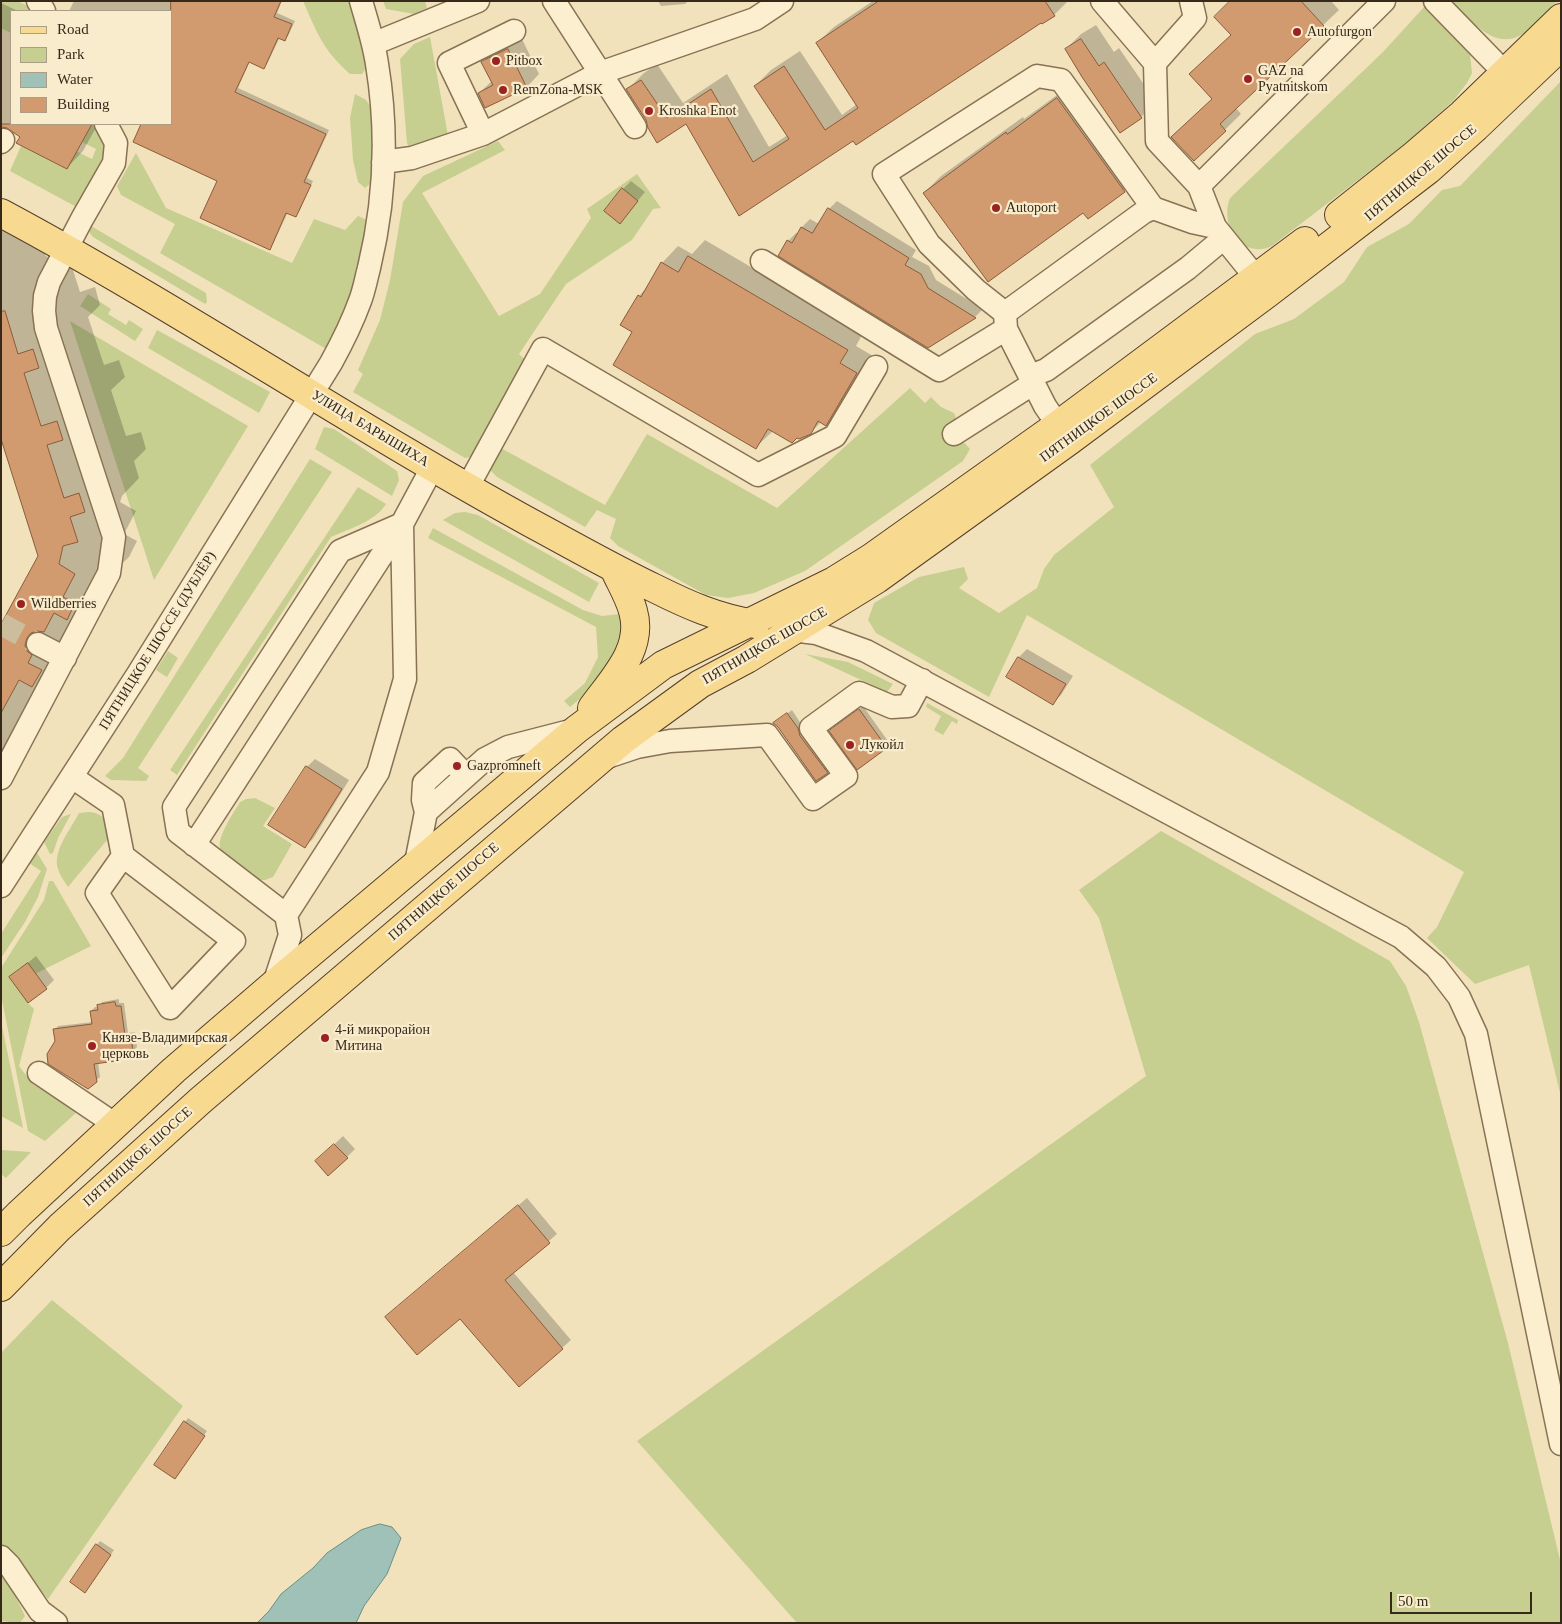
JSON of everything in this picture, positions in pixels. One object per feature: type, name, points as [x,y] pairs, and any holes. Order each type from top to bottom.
[{"type":"main road","name":"ПЯТНИЦКОЕ ШОССЕ","points":[[1,1288],[60,1227],[201,1100],[623,740],[700,684],[747,659],[792,630],[840,603],[1068,441],[1262,286],[1335,219],[1412,157],[1505,74],[1561,18]]},
{"type":"main road","name":"ПЯТНИЦКОЕ ШОССЕ","points":[[1,1232],[174,1070],[416,863],[577,729],[663,665],[729,624],[834,581],[871,558],[1058,425],[1428,170],[1561,46]]},
{"type":"main road","name":"УЛИЦА БАРЫШИХА","points":[[1,213],[67,248],[432,468],[614,568],[729,624],[792,630]]},
{"type":"main road","points":[[577,729],[628,658],[632,648],[635,624],[634,613],[614,568]]},
{"type":"main road","points":[[700,684],[717,667],[724,654],[729,624]]},
{"type":"street","name":"ПЯТНИЦКОЕ ШОССЕ (ДУБЛЁР)","points":[[1,886],[143,666],[312,394],[345,338],[361,300],[373,252],[381,205],[384,162],[382,107],[377,63],[361,1]]},
{"type":"street","points":[[373,44],[478,1]]},
{"type":"street","points":[[554,1],[635,127]]},
{"type":"street","points":[[384,162],[412,158],[483,134],[600,73],[755,19],[782,1]]},
{"type":"street","points":[[1102,1],[1154,63],[1157,141],[1199,186],[1219,233],[1262,286]]},
{"type":"street","points":[[1154,63],[1195,18],[1191,1]]},
{"type":"street","points":[[1199,186],[1384,1]]},
{"type":"street","points":[[1435,1],[1505,74]]},
{"type":"street","points":[[483,134],[449,63],[514,31]]},
{"type":"street","points":[[1058,425],[1045,406],[1032,380],[1006,321],[929,244],[884,174],[1037,76],[1061,80],[1153,208],[1219,233]]},
{"type":"street","points":[[1,778],[109,574],[114,537],[46,328],[44,311],[45,296],[50,282],[114,163],[116,142],[107,125]]},
{"type":"street","points":[[762,261],[939,370],[1006,321],[1144,212],[1153,208]]},
{"type":"street","points":[[954,434],[1188,268],[1219,233]]},
{"type":"street","points":[[467,488],[543,350],[758,475],[835,436],[876,367]]},
{"type":"street","points":[[194,845],[402,524],[432,468]]},
{"type":"street","points":[[274,984],[290,935],[286,915],[178,832],[174,807],[340,552],[402,524]]},
{"type":"street","points":[[286,915],[378,772],[405,679],[402,524]]},
{"type":"street","points":[[792,630],[816,633],[839,640],[866,651],[922,680],[1401,937],[1436,967],[1459,997],[1476,1034],[1561,1444]]},
{"type":"street","points":[[38,644],[65,658]]},
{"type":"street","points":[[599,760],[636,747],[670,741],[767,735],[813,799],[846,776],[811,728],[860,693],[892,707],[908,706],[922,680]]},
{"type":"street","points":[[416,863],[426,812],[485,759],[508,747],[577,729]]},
{"type":"street","points":[[72,777],[113,805],[123,856],[234,941],[170,1008],[97,893],[123,856]]},
{"type":"street","points":[[39,1073],[116,1124]]},
{"type":"street","points":[[1,1557],[9,1565],[43,1619]]},
{"type":"green space","points":[[3,1],[17,1],[37,10],[10,10],[10,32],[1,28],[1,3]]},
{"type":"green space","points":[[303,1],[351,1],[370,63],[362,74],[350,74],[333,57],[317,32]]},
{"type":"green space","points":[[383,1],[425,1],[427,8],[414,14],[386,9]]},
{"type":"green space","points":[[1451,1],[1557,1],[1523,34],[1502,39],[1483,31]]},
{"type":"green space","points":[[1425,6],[1466,46],[1470,54],[1472,73],[1454,100],[1406,143],[1272,246],[1261,249],[1251,248],[1243,244],[1231,229],[1228,219],[1227,208],[1230,198],[1383,52]]},
{"type":"green space","points":[[430,37],[449,141],[411,151],[407,143],[400,59],[414,44]]},
{"type":"green space","points":[[1561,81],[1561,1097],[1529,965],[1475,984],[1427,938],[1437,927],[1464,872],[1027,615],[989,697],[876,633],[868,620],[874,603],[919,577],[964,567],[968,579],[959,588],[999,613],[1037,588],[1044,569],[1054,555],[1114,507],[1090,465],[1255,334],[1294,319],[1344,282],[1367,247],[1409,224],[1442,190],[1460,186]]},
{"type":"green space","points":[[355,94],[366,100],[374,112],[371,183],[365,188],[358,182],[353,160],[350,118]]},
{"type":"green space","points":[[86,125],[101,125],[111,145],[82,210],[10,171],[21,146],[67,169],[76,151],[92,159],[96,149],[82,142],[90,127]]},
{"type":"green space","points":[[498,141],[505,150],[422,193],[499,316],[540,294],[591,218],[587,209],[637,174],[661,208],[653,209],[632,240],[566,284],[519,354],[531,365],[476,456],[465,458],[353,392],[363,374],[358,370],[380,320],[390,280],[403,202],[423,176]]},
{"type":"green space","points":[[136,153],[166,208],[292,263],[314,219],[345,230],[358,216],[367,220],[356,281],[343,318],[328,350],[160,253],[175,224],[121,195],[117,186]]},
{"type":"green space","points":[[91,226],[206,293],[207,302],[205,304],[93,237],[89,232]]},
{"type":"green space","points":[[88,294],[111,309],[108,314],[126,325],[129,320],[143,329],[135,341],[80,306]]},
{"type":"green space","points":[[70,321],[248,426],[154,580]]},
{"type":"green space","points":[[157,330],[270,392],[259,413],[148,348]]},
{"type":"green space","points":[[910,388],[925,403],[931,397],[941,407],[954,413],[959,426],[958,436],[970,449],[963,461],[805,571],[754,593],[728,598],[706,595],[618,546],[610,538],[616,519],[597,510],[585,527],[497,477],[489,469],[499,447],[605,505],[647,434],[777,508]]},
{"type":"green space","points":[[324,427],[334,429],[397,471],[399,480],[392,496],[315,449]]},
{"type":"green space","points":[[310,459],[332,472],[138,768],[149,776],[146,781],[111,780],[105,776],[123,758]]},
{"type":"green space","points":[[358,487],[386,504],[382,510],[369,520],[331,537],[177,775],[170,770]]},
{"type":"green space","points":[[465,512],[478,515],[599,583],[589,602],[443,520],[455,513]]},
{"type":"green space","points":[[433,528],[583,610],[602,616],[620,614],[631,636],[598,684],[570,707],[564,701],[585,683],[598,657],[596,627],[428,538]]},
{"type":"green space","points":[[168,651],[178,658],[167,677],[156,670]]},
{"type":"green space","points":[[805,654],[848,662],[893,684],[887,692]]},
{"type":"green space","points":[[927,703],[958,720],[957,724],[952,721],[943,735],[934,730],[941,716],[926,707]]},
{"type":"green space","points":[[255,798],[275,808],[263,826],[292,844],[273,877],[265,880],[259,880],[237,865],[220,848],[223,831],[240,802]]},
{"type":"green space","points":[[88,812],[103,817],[108,829],[107,840],[68,887],[58,869],[58,855],[63,840],[79,813]]},
{"type":"green space","points":[[71,814],[58,838],[53,853],[50,854],[44,842],[62,817]]},
{"type":"green space","points":[[1161,831],[1390,961],[1406,986],[1419,1022],[1508,1343],[1561,1564],[1561,1623],[797,1623],[637,1441],[1146,1076],[1099,918],[1079,890]]},
{"type":"green space","points":[[36,851],[47,869],[38,897],[25,922],[1,958],[1,934],[41,871],[29,863]]},
{"type":"green space","points":[[49,881],[53,881],[91,946],[35,974],[28,1003],[34,1009],[19,1066],[33,1084],[78,1111],[45,1141],[28,1131],[1,995],[1,968],[44,900]]},
{"type":"green space","points":[[1,1021],[23,1128],[1,1116]]},
{"type":"green space","points":[[1,1150],[31,1152],[6,1178],[1,1174]]},
{"type":"green space","points":[[52,1300],[183,1406],[48,1599],[1,1545],[1,1353]]},
{"type":"green space","points":[[1,1576],[13,1591],[25,1616],[20,1623],[1,1621]]},
{"type":"water","points":[[380,1524],[392,1527],[401,1538],[387,1574],[364,1606],[356,1623],[257,1623],[269,1611],[281,1594],[313,1568],[327,1553],[361,1530]]},
{"type":"building","points":[[171,1],[281,1],[274,17],[292,24],[285,41],[278,38],[264,69],[249,62],[235,92],[326,134],[304,182],[311,185],[296,217],[286,213],[270,250],[200,218],[217,181],[133,142],[141,125],[172,125]]},
{"type":"building","points":[[879,1],[1045,1],[1055,16],[1041,23],[856,145],[853,141],[739,216],[686,124],[657,143],[648,128],[646,120],[626,89],[641,80],[667,118],[711,89],[753,162],[789,139],[754,86],[784,66],[825,130],[858,108],[816,43]]},
{"type":"building","points":[[1230,1],[1301,1],[1324,26],[1220,124],[1226,131],[1194,161],[1171,137],[1212,99],[1189,74],[1231,35],[1214,17]]},
{"type":"building","points":[[1081,39],[1099,66],[1104,62],[1142,118],[1120,133],[1065,49]]},
{"type":"building","points":[[508,49],[527,88],[485,108],[478,93],[493,85],[481,62]]},
{"type":"building","name":"Autoport","points":[[1057,98],[1125,192],[1088,219],[1083,213],[988,282],[923,193],[1006,132],[1007,134]]},
{"type":"building","points":[[1,124],[91,125],[67,169],[16,143],[20,137],[7,128],[1,127]]},
{"type":"building","points":[[622,188],[638,201],[620,224],[604,211]]},
{"type":"building","points":[[828,208],[909,258],[905,265],[921,274],[928,288],[976,318],[928,348],[778,256],[787,240],[792,243],[801,227],[812,233]]},
{"type":"building","points":[[688,256],[848,350],[840,363],[857,373],[826,426],[818,421],[811,434],[799,439],[797,438],[792,443],[768,429],[756,449],[613,365],[632,332],[620,325],[638,295],[641,297],[661,262],[678,272]]},
{"type":"building","points":[[5,311],[18,354],[33,349],[39,368],[24,373],[41,426],[57,421],[63,440],[47,445],[64,498],[79,493],[85,512],[70,517],[78,542],[63,546],[59,564],[75,574],[63,597],[75,603],[67,620],[54,613],[44,632],[37,631],[31,633],[27,638],[25,645],[27,651],[32,655],[28,663],[42,670],[32,687],[19,680],[1,713],[1,624],[38,556],[1,439],[1,312]]},
{"type":"building","points":[[1018,657],[1066,684],[1053,705],[1006,677]]},
{"type":"building","points":[[859,709],[887,748],[857,770],[829,731]]},
{"type":"building","points":[[787,713],[798,728],[800,736],[828,773],[816,781],[778,727],[773,723]]},
{"type":"building","points":[[306,766],[342,789],[305,848],[268,825]]},
{"type":"building","points":[[28,963],[47,989],[28,1003],[9,977]]},
{"type":"building","name":"Князе-Владимирская церковь","points":[[115,1002],[116,1006],[121,1006],[125,1036],[131,1035],[133,1052],[115,1054],[116,1061],[94,1064],[97,1082],[88,1089],[48,1064],[47,1054],[55,1041],[53,1029],[92,1024],[90,1011],[98,1010],[97,1005]]},
{"type":"building","points":[[334,1144],[348,1158],[328,1176],[315,1161]]},
{"type":"building","points":[[518,1205],[550,1243],[505,1280],[563,1349],[519,1387],[460,1319],[417,1355],[385,1317]]},
{"type":"building","points":[[184,1421],[205,1436],[175,1479],[154,1465]]},
{"type":"building","points":[[96,1544],[111,1555],[85,1593],[70,1582]]},
{"type":"tunnel","points":[[1,624],[38,644]]},
{"type":"place","name":"Autofurgon","points":[[1297,32]]},
{"type":"place","name":"Pitbox","points":[[496,61]]},
{"type":"place","name":"GAZ na Pyatnitskom","points":[[1248,79]]},
{"type":"place","name":"RemZona-MSK","points":[[503,90]]},
{"type":"place","name":"Kroshka Enot","points":[[649,111]]},
{"type":"place","name":"Autoport","points":[[996,208]]},
{"type":"place","name":"Wildberries","points":[[21,604]]},
{"type":"place","name":"Лукойл","points":[[850,745]]},
{"type":"place","name":"Gazpromneft","points":[[457,766]]},
{"type":"place","name":"4-й микрорайон Митина","points":[[325,1038]]},
{"type":"place","name":"Князе-Владимирская церковь","points":[[92,1046]]}]
